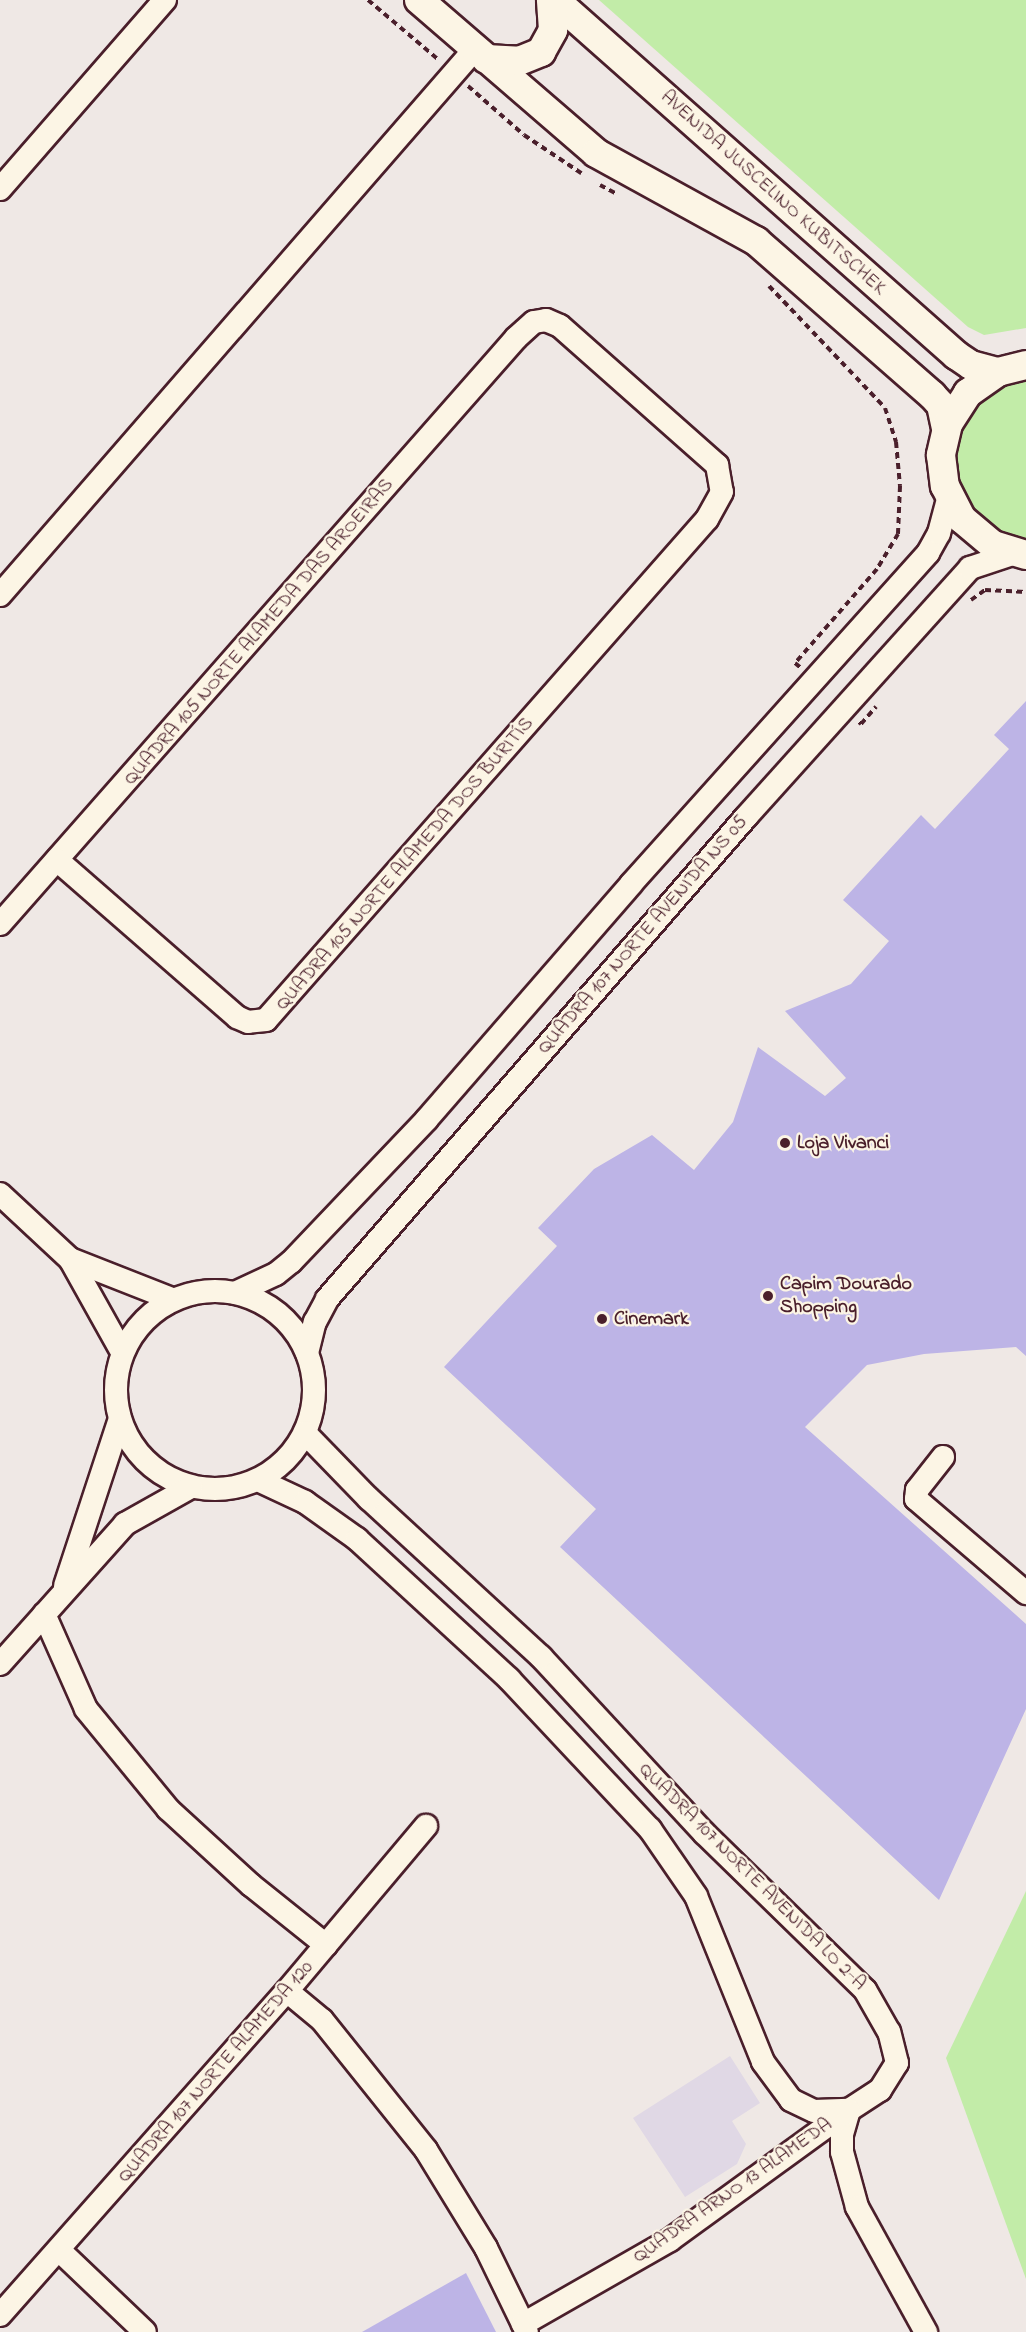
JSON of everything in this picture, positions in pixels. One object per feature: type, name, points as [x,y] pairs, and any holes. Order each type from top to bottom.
[{"type":"main road","points":[[480,54],[519,61],[541,52],[553,30],[553,0]]},
{"type":"main road","name":"AVENIDA JUSCELINO KUBITSCHEK","points":[[553,0],[956,355],[971,364],[998,372]]},
{"type":"main road","points":[[429,5],[480,54],[596,153],[756,241],[932,395],[941,405],[946,429]]},
{"type":"main road","points":[[1021,554],[974,532],[949,496],[941,460],[946,429],[964,397],[998,372],[1026,365]]},
{"type":"street","points":[[0,189],[165,0]]},
{"type":"street","points":[[0,595],[454,74],[480,54]]},
{"type":"street","name":"QUADRA 105 NORTE ALAMEDA DAS AROEIRAS","points":[[0,924],[516,338],[539,320],[561,326],[711,458],[722,475],[719,503]]},
{"type":"street","name":"QUADRA 107 NORTE AVENIDA NS 05","points":[[235,1293],[276,1274],[291,1262],[419,1128],[631,884],[928,554],[939,533],[949,496]]},
{"type":"street","name":"QUADRA 105 NORTE ALAMEDA DOS BURITÍS","points":[[57,860],[237,1017],[248,1022],[266,1020],[719,503]]},
{"type":"street","name":"QUADRA 107 NORTE AVENIDA NS 05","points":[[307,1353],[315,1322],[327,1299],[843,707],[970,568],[1021,554]]},
{"type":"street","points":[[0,1194],[70,1259],[122,1352]]},
{"type":"street","points":[[70,1259],[172,1299]]},
{"type":"street","points":[[203,1291],[235,1293],[278,1314],[307,1353],[314,1379],[313,1407],[305,1432],[285,1461],[258,1480],[225,1489],[191,1487],[160,1473],[135,1449],[120,1419],[115,1386],[122,1352],[134,1330],[151,1312],[172,1299],[203,1291]]},
{"type":"street","points":[[64,1590],[120,1419]]},
{"type":"street","name":"QUADRA 107 NORTE AVENIDA LO 2-A","points":[[258,1480],[305,1502],[357,1539],[509,1679],[650,1829],[696,1896],[763,2061],[791,2100],[814,2111],[849,2110],[880,2090],[897,2063],[889,2031],[865,1990],[704,1833],[542,1657],[369,1499],[305,1432]]},
{"type":"street","points":[[943,1457],[917,1490],[916,1499],[1026,1593]]},
{"type":"street","points":[[0,1664],[125,1524],[191,1487]]},
{"type":"street","points":[[44,1614],[86,1709],[168,1809],[251,1885],[326,1945]]},
{"type":"street","name":"QUADRA 107 NORTE ALAMEDA 120","points":[[0,2315],[60,2251],[287,1991],[426,1826]]},
{"type":"street","points":[[287,1991],[322,2020],[426,2150],[486,2248],[525,2328]]},
{"type":"street","points":[[849,2110],[842,2134],[842,2152],[853,2196],[926,2332]]},
{"type":"street","name":"QUADRA ARNO 13 ALAMEDA","points":[[525,2328],[670,2240],[849,2110]]},
{"type":"street","points":[[60,2251],[145,2332]]},
{"type":"path","points":[[368,0],[524,135],[588,178]]},
{"type":"path","points":[[595,182],[624,197]]},
{"type":"path","points":[[767,284],[885,408],[896,442],[900,486],[898,534],[877,569],[795,663],[815,681]]},
{"type":"path","points":[[963,609],[985,590],[1026,592]]},
{"type":"path","points":[[843,707],[861,724],[883,699]]},
{"type":"shaded area","points":[[730,2056],[760,2103],[732,2121],[746,2144],[737,2164],[685,2197],[633,2118]]},
{"type":"green space","points":[[599,0],[1026,0],[1026,328],[984,335],[968,327]]},
{"type":"green space","points":[[1026,376],[1026,544],[997,534],[974,514],[961,494],[954,464],[956,440],[968,412],[996,386]]},
{"type":"green space","points":[[1026,1891],[1026,2279],[946,2058]]},
{"type":"building","name":"Capim Dourado Shopping","points":[[1026,701],[1026,1356],[1016,1347],[924,1354],[867,1365],[805,1427],[1026,1624],[1026,1709],[939,1900],[560,1547],[596,1509],[444,1367],[557,1246],[538,1228],[594,1169],[652,1135],[694,1170],[733,1122],[758,1047],[825,1096],[846,1078],[785,1011],[851,984],[889,941],[843,900],[921,815],[935,829],[1009,749],[994,735]]},
{"type":"building","points":[[466,2273],[496,2332],[362,2332]]},
{"type":"place","name":"Loja Vivanci","points":[[785,1143]]},
{"type":"place","name":"Capim Dourado Shopping","points":[[768,1296]]},
{"type":"place","name":"Cinemark","points":[[602,1319]]}]
